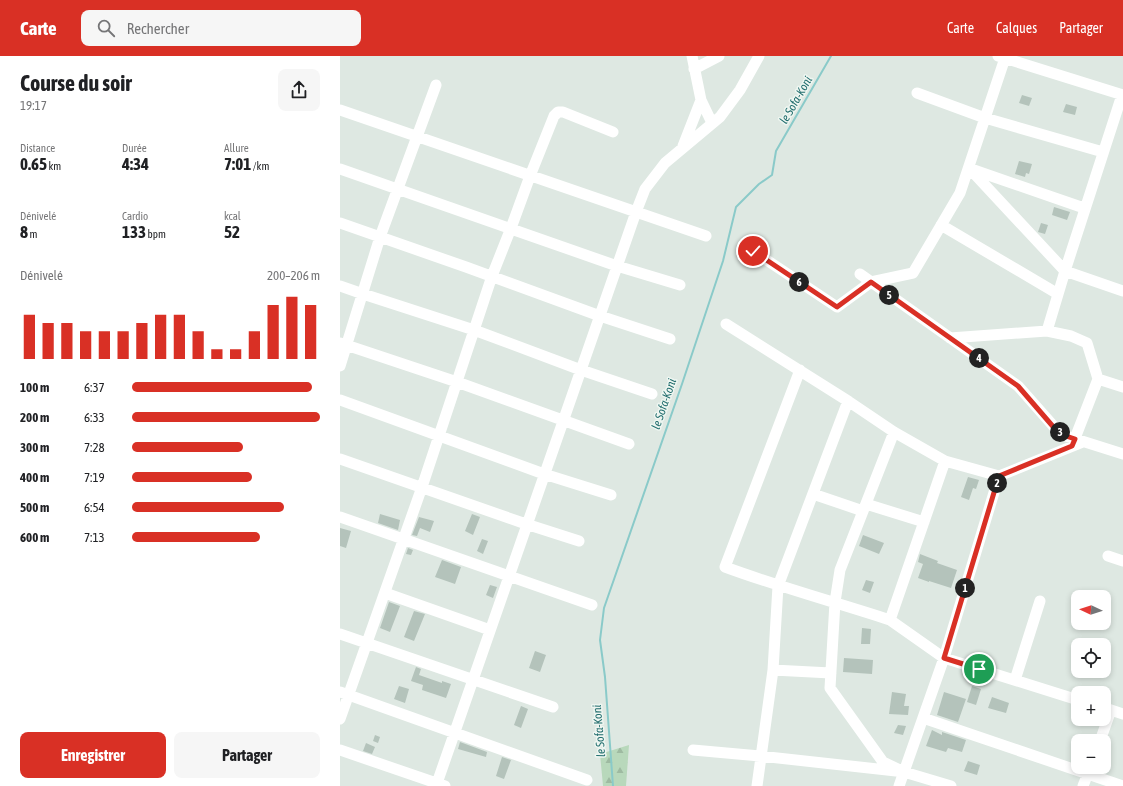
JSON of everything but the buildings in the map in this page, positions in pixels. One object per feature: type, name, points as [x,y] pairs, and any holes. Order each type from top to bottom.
[{"type":"street","points":[[692,56],[701,100],[712,123]]},
{"type":"street","points":[[694,70],[720,56]]},
{"type":"street","points":[[340,750],[439,785],[472,679],[645,189],[665,163],[682,147],[720,117],[740,90],[759,56]]},
{"type":"street","points":[[753,251],[837,307],[871,282],[913,273],[960,193],[985,118],[1001,57],[1122,95],[1084,208],[1047,331]]},
{"type":"street","points":[[340,366],[343,344],[363,294],[380,237],[436,85]]},
{"type":"street","points":[[917,93],[985,118],[1103,152]]},
{"type":"street","points":[[682,147],[701,100]]},
{"type":"street","points":[[340,110],[706,236]]},
{"type":"street","points":[[340,719],[344,693],[367,642],[385,593],[492,276],[554,116],[558,112],[563,112],[613,132]]},
{"type":"street","points":[[969,168],[1084,208]]},
{"type":"street","points":[[969,168],[1065,271],[1123,291]]},
{"type":"street","points":[[340,169],[617,266],[680,285]]},
{"type":"street","points":[[340,223],[492,276],[600,316],[670,339]]},
{"type":"street","points":[[942,225],[1058,294]]},
{"type":"street","points":[[860,274],[1018,386],[1056,430],[1077,442],[1123,454]]},
{"type":"street","points":[[340,286],[474,330],[581,370],[652,394]]},
{"type":"street","points":[[726,324],[800,370],[894,432],[945,461],[999,476],[1077,442],[1098,379],[1087,343],[1071,336],[1047,331],[950,338]]},
{"type":"street","points":[[343,344],[457,382],[563,422],[629,444]]},
{"type":"street","points":[[800,370],[725,567],[778,586],[890,620],[944,658],[1071,698]]},
{"type":"street","points":[[1098,379],[1123,387]]},
{"type":"street","points":[[340,400],[544,474],[611,495]]},
{"type":"street","points":[[757,786],[773,670],[778,586],[848,401]]},
{"type":"street","points":[[894,432],[840,570],[834,602],[830,688],[883,762],[904,772],[951,786]]},
{"type":"street","points":[[340,459],[579,541]]},
{"type":"street","points":[[890,620],[945,461]]},
{"type":"street","points":[[900,786],[944,658],[999,476]]},
{"type":"street","points":[[813,494],[924,522]]},
{"type":"street","points":[[340,517],[592,605]]},
{"type":"street","points":[[1108,556],[1123,561]]},
{"type":"street","points":[[385,593],[490,630]]},
{"type":"street","points":[[1015,680],[1040,601]]},
{"type":"street","points":[[340,634],[553,707]]},
{"type":"street","points":[[773,670],[831,673]]},
{"type":"street","points":[[344,693],[587,780]]},
{"type":"street","points":[[1111,710],[1123,714]]},
{"type":"street","points":[[923,718],[1071,764]]},
{"type":"street","points":[[693,750],[904,772]]},
{"type":"street","points":[[1083,786],[1088,774]]},
{"type":"street","points":[[1098,774],[1123,786]]},
{"type":"green space","points":[[629,745],[626,786],[603,786],[600,754]]},
{"type":"waterway","name":"le Sofa-Koni","points":[[613,786],[605,677],[600,640],[604,608],[723,261],[736,207],[759,184],[772,175],[776,151],[831,56]]},
{"type":"route","points":[[753,251],[837,307],[871,282],[1018,386],[1056,430],[1075,439],[1072,446],[999,476],[944,658],[979,669]]}]
